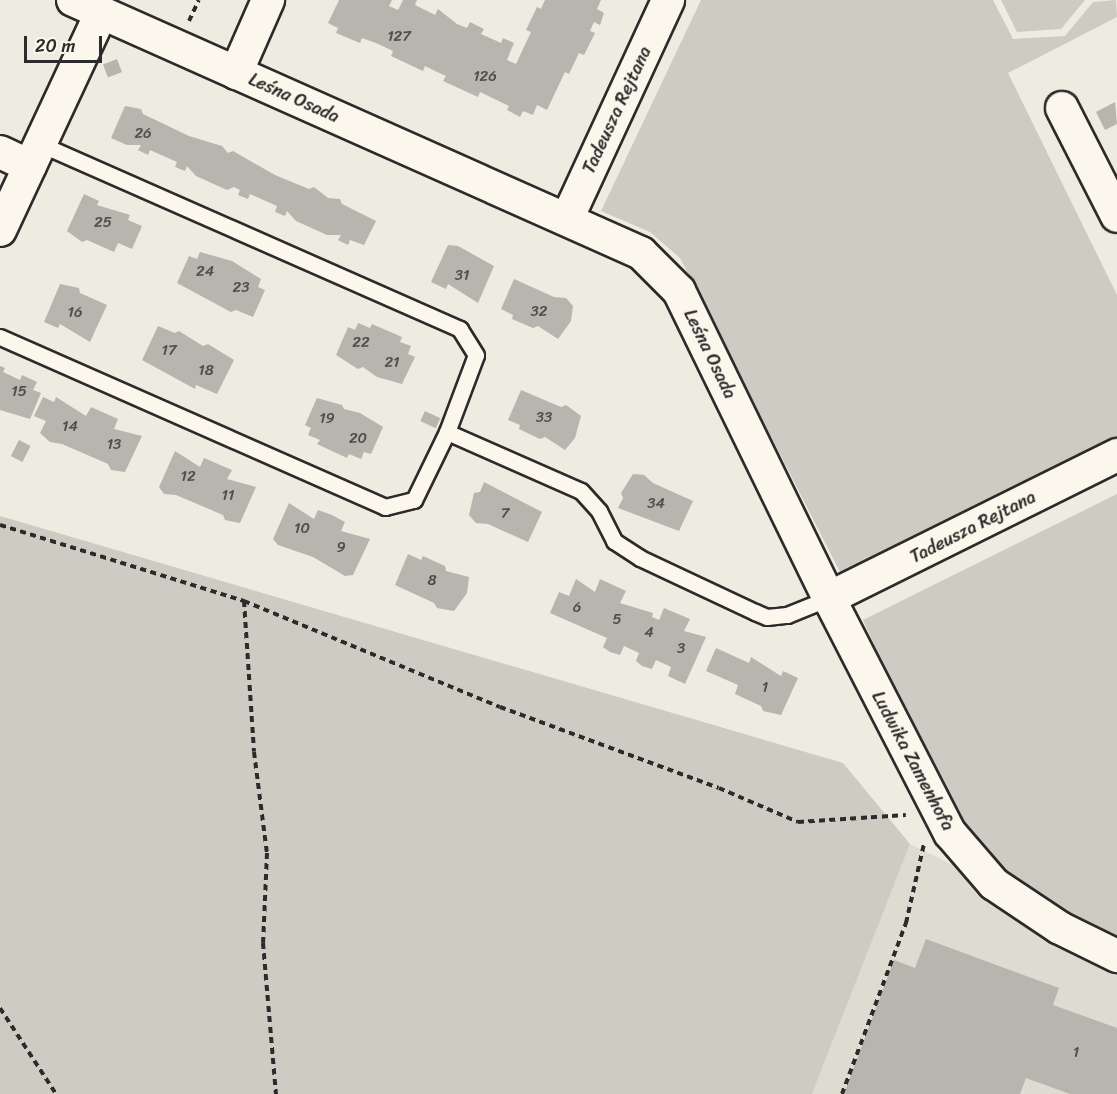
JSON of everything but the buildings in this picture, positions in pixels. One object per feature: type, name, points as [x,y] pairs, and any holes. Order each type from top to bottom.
[{"type":"street","name":"Leśna Osada","points":[[73,0],[641,253],[679,291],[829,598]]},
{"type":"street","points":[[236,73],[268,0]]},
{"type":"street","name":"Tadeusza Rejtana","points":[[567,219],[668,0]]},
{"type":"street","points":[[0,230],[101,13]]},
{"type":"street","points":[[1062,108],[1106,168],[1117,216]]},
{"type":"street","points":[[0,152],[35,155]]},
{"type":"street","name":"Tadeusza Rejtana","points":[[829,598],[1117,455]]},
{"type":"street","name":"Ludwika Zamenhofa","points":[[829,598],[931,801],[974,864],[993,884],[1060,928],[1117,956]]},
{"type":"lane","points":[[0,337],[385,507],[414,500],[447,432],[476,355],[460,329],[35,155]]},
{"type":"lane","points":[[447,432],[581,491],[599,512],[614,541],[640,558],[755,612],[767,617],[787,615],[829,598]]},
{"type":"path","points":[[0,525],[244,601],[500,707],[719,788],[798,822],[906,815]]},
{"type":"path","points":[[244,601],[254,752],[267,853],[262,943],[276,1094]]},
{"type":"path","points":[[842,1094],[906,922],[924,843]]},
{"type":"path","points":[[0,1008],[56,1094]]},
{"type":"shaded area","points":[[701,0],[993,0],[1013,39],[1065,36],[1093,2],[1116,0],[1117,17],[1008,73],[1117,295],[1117,438],[840,572],[680,258],[650,232],[601,211]]},
{"type":"shaded area","points":[[1001,0],[1085,0],[1061,29],[1017,32]]},
{"type":"shaded area","points":[[1117,494],[1117,945],[1024,899],[958,827],[863,620]]},
{"type":"shaded area","points":[[0,516],[843,763],[910,844],[812,1094],[0,1094]]},
{"type":"shaded area","points":[[910,844],[1117,945],[1117,1094],[812,1094]]}]
